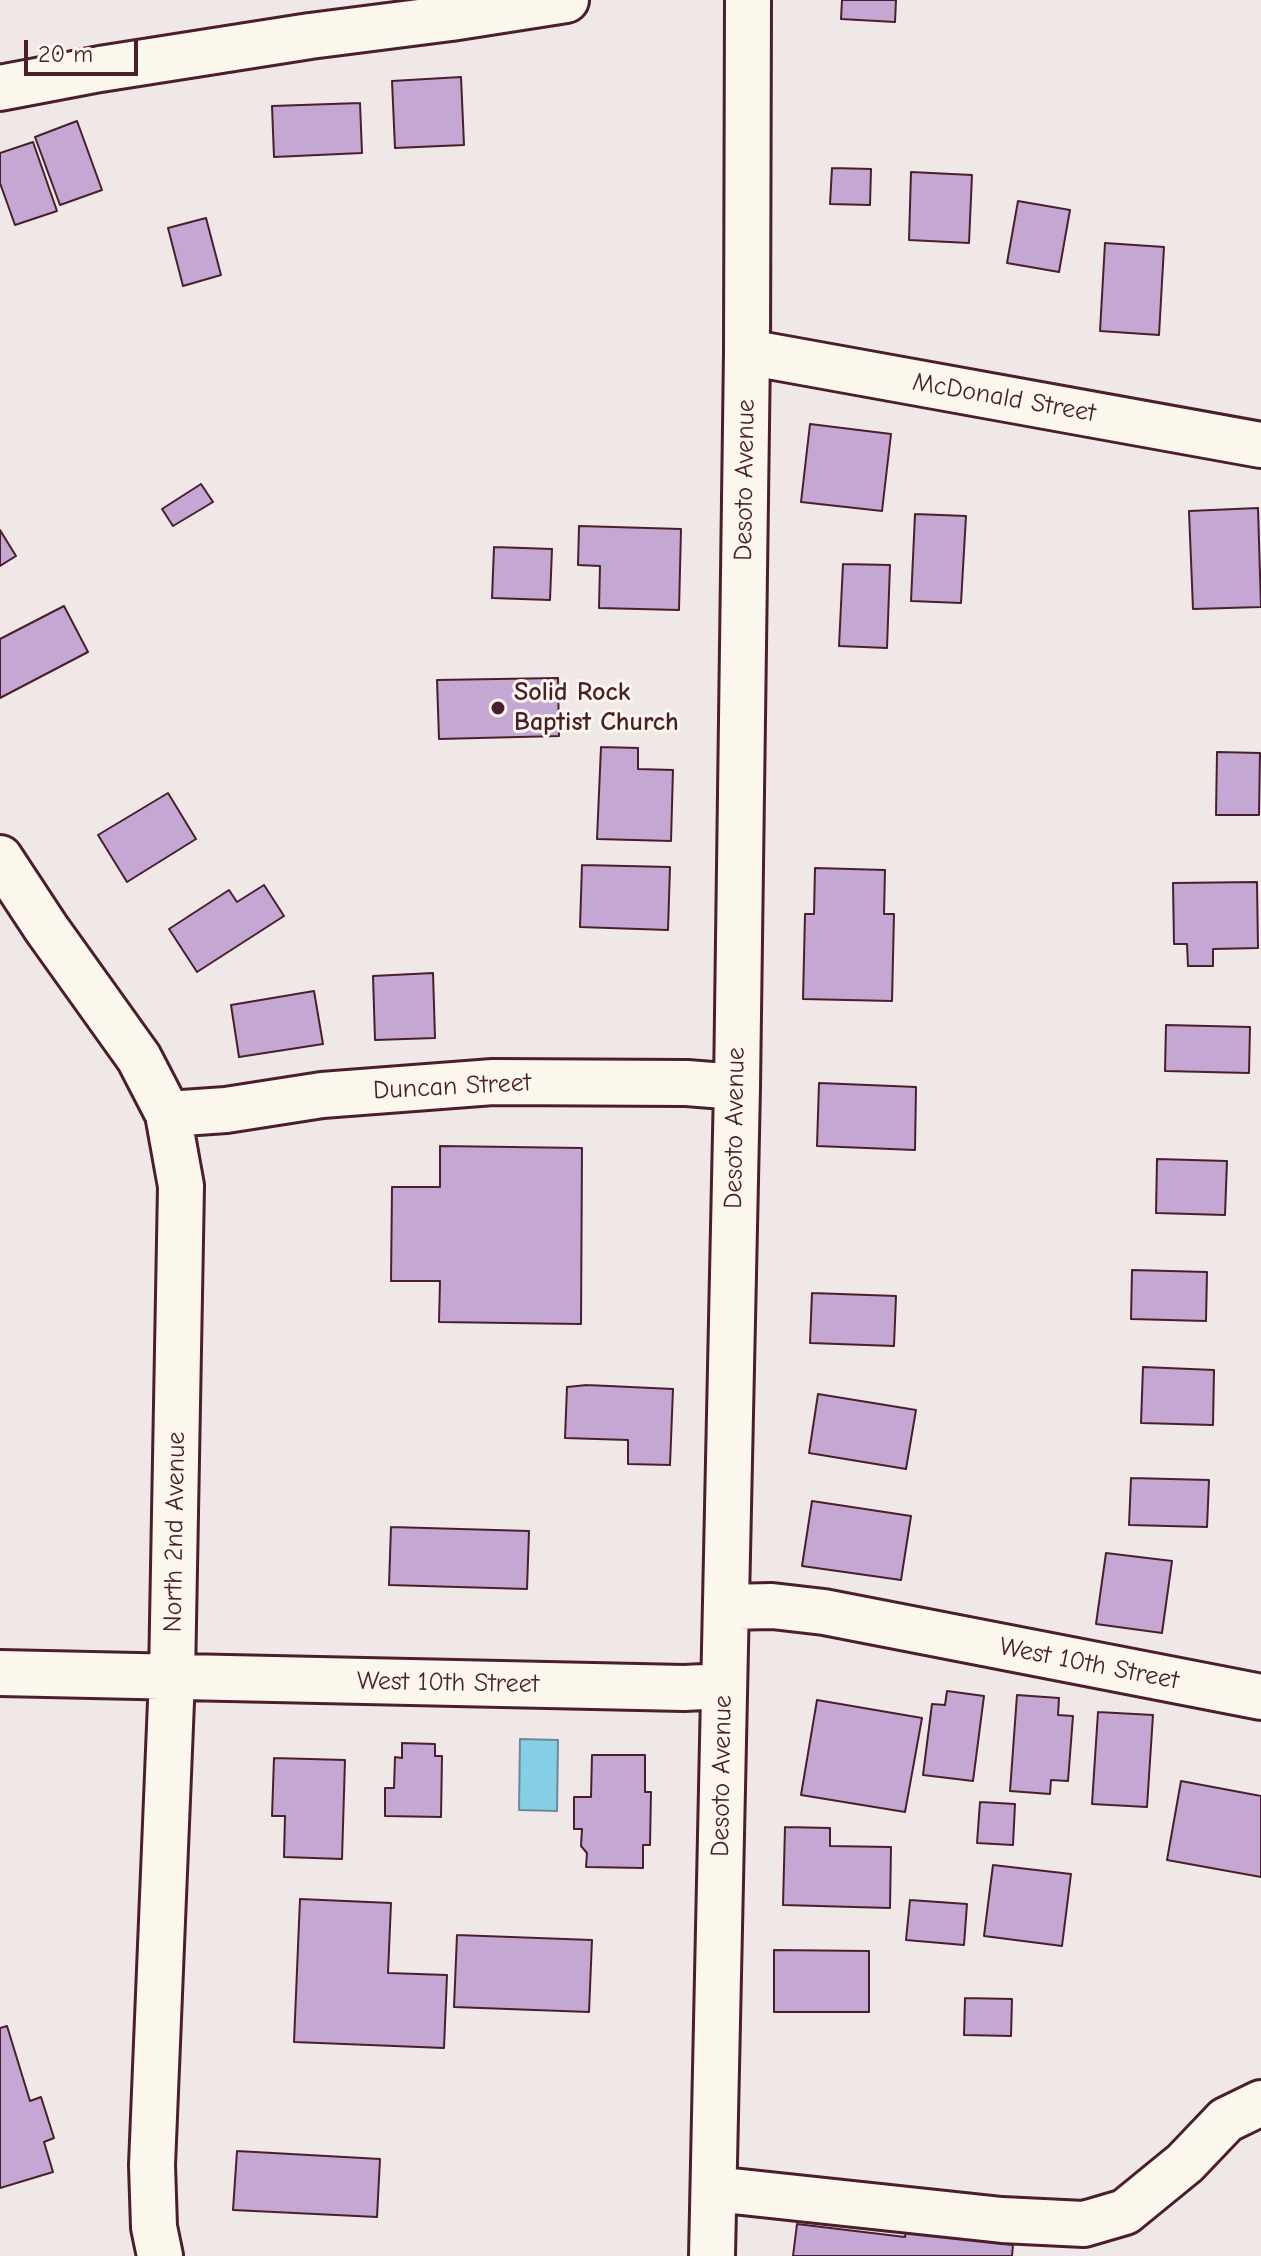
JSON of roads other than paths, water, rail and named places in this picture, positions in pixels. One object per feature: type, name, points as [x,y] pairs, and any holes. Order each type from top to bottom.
[{"type":"street","points":[[0,88],[310,36],[566,0]]},
{"type":"street","name":"Desoto Avenue","points":[[712,2256],[737,1087],[747,352],[748,0]]},
{"type":"street","name":"McDonald Street","points":[[747,352],[1261,445]]},
{"type":"street","name":"North 2nd Avenue","points":[[0,858],[139,1058],[168,1114],[181,1186],[172,1677],[152,2165],[154,2227],[160,2256]]},
{"type":"street","name":"Duncan Street","points":[[168,1114],[226,1110],[322,1095],[493,1082],[687,1083],[737,1087]]},
{"type":"street","name":"West 10th Street","points":[[727,1607],[772,1606],[824,1612],[1261,1697]]},
{"type":"street","name":"West 10th Street","points":[[0,1673],[684,1688],[724,1686]]},
{"type":"street","points":[[714,2189],[1002,2220],[1034,2239],[1125,2212],[1185,2163],[1226,2120],[1261,2103]]},
{"type":"water","points":[[520,1739],[558,1740],[557,1811],[519,1810]]},
{"type":"place","name":"Solid Rock Baptist Church","points":[[498,708]]}]
